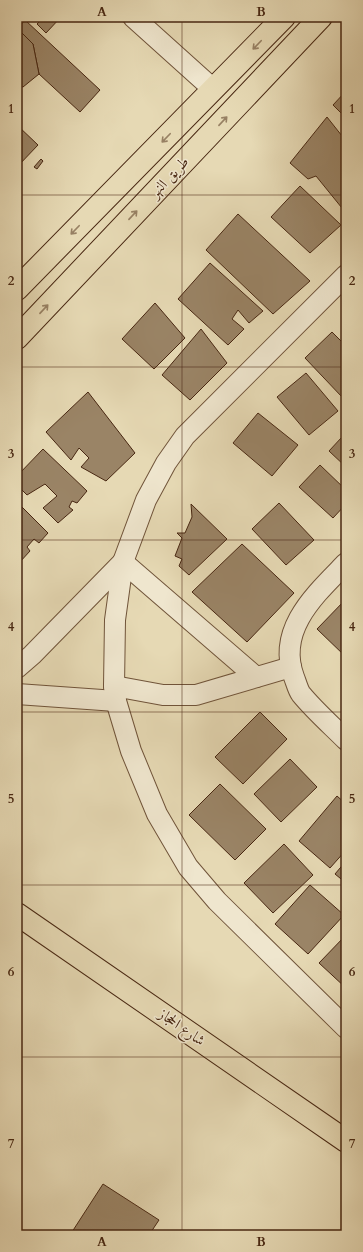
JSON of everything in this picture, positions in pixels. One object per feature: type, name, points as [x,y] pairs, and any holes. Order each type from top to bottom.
[{"type":"main road","name":"طريق النهر","points":[[17,289],[284,17]]},
{"type":"main road","name":"طريق النهر","points":[[17,338],[321,17]]},
{"type":"main road","name":"شارع الحجاز","points":[[17,914],[346,1140]]},
{"type":"street","points":[[133,17],[213,89]]},
{"type":"street","points":[[346,275],[185,436],[166,463],[146,500],[123,562],[115,620],[115,694],[131,751],[156,814],[188,867],[217,901],[346,1028]]},
{"type":"street","points":[[17,668],[32,655],[123,562]]},
{"type":"street","points":[[123,562],[256,677]]},
{"type":"street","points":[[346,563],[313,597],[297,620],[290,645],[291,667],[300,693],[346,740]]},
{"type":"street","points":[[17,694],[196,695],[291,667]]},
{"type":"building","points":[[44,17],[61,17],[46,33],[37,24]]},
{"type":"building","points":[[25,20],[100,90],[80,112],[39,74],[33,44],[17,29]]},
{"type":"building","points":[[21,32],[33,44],[39,74],[23,87],[17,86],[17,37]]},
{"type":"building","points":[[346,91],[346,118],[333,105]]},
{"type":"building","points":[[327,117],[346,141],[346,213],[316,176],[308,179],[290,163]]},
{"type":"building","points":[[17,125],[38,145],[17,167]]},
{"type":"building","points":[[41,159],[43,161],[37,169],[34,167]]},
{"type":"building","points":[[300,186],[341,225],[310,253],[271,217]]},
{"type":"building","points":[[238,214],[310,281],[273,314],[206,250]]},
{"type":"building","points":[[210,263],[263,311],[249,323],[238,310],[232,319],[244,329],[228,345],[178,299]]},
{"type":"building","points":[[155,303],[185,338],[154,369],[122,339]]},
{"type":"building","points":[[201,329],[227,363],[190,400],[162,375]]},
{"type":"building","points":[[332,332],[346,346],[346,393],[342,397],[305,358]]},
{"type":"building","points":[[306,373],[338,411],[309,435],[277,397]]},
{"type":"building","points":[[88,392],[135,453],[106,481],[81,467],[89,458],[79,448],[71,460],[46,432]]},
{"type":"building","points":[[258,413],[298,445],[272,476],[233,443]]},
{"type":"building","points":[[342,437],[346,441],[346,467],[329,451]]},
{"type":"building","points":[[43,449],[87,491],[77,503],[72,501],[69,507],[73,510],[58,523],[43,508],[57,496],[45,484],[27,495],[17,485],[17,476]]},
{"type":"building","points":[[320,465],[346,490],[346,504],[333,518],[299,487]]},
{"type":"building","points":[[17,502],[48,533],[39,543],[34,539],[27,547],[30,551],[19,563],[17,561],[17,539],[20,537],[17,534]]},
{"type":"building","points":[[279,503],[314,540],[286,565],[252,529]]},
{"type":"building","points":[[191,504],[227,539],[189,575],[179,566],[182,559],[175,556],[182,538],[177,533],[185,533],[192,517]]},
{"type":"building","points":[[242,544],[294,593],[247,642],[192,592]]},
{"type":"building","points":[[346,599],[346,657],[317,629]]},
{"type":"building","points":[[260,712],[287,739],[243,784],[215,757]]},
{"type":"building","points":[[290,759],[317,787],[281,822],[254,794]]},
{"type":"building","points":[[220,784],[266,829],[235,860],[189,815]]},
{"type":"building","points":[[337,796],[346,804],[346,850],[330,868],[299,841]]},
{"type":"building","points":[[284,844],[313,875],[273,913],[244,883]]},
{"type":"building","points":[[346,861],[346,883],[335,874]]},
{"type":"building","points":[[310,885],[344,915],[308,954],[275,924]]},
{"type":"building","points":[[346,935],[346,988],[319,963]]},
{"type":"building","points":[[103,1184],[159,1220],[149,1235],[70,1235]]}]
